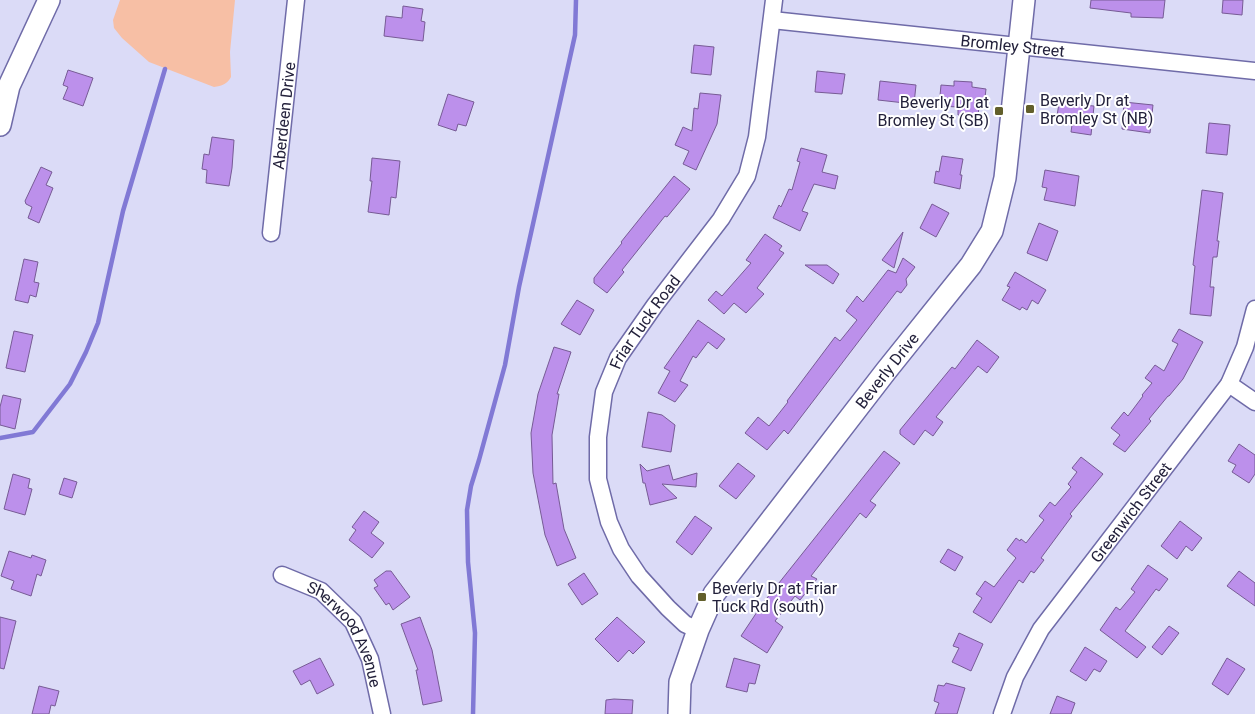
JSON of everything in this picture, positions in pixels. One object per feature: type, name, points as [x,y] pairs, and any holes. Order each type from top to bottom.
[{"type":"street","points":[[0,125],[9,86],[49,0]]},
{"type":"street","name":"Aberdeen Drive","points":[[271,233],[296,0]]},
{"type":"street","name":"Friar Tuck Road","points":[[698,630],[685,624],[668,608],[639,576],[621,549],[609,522],[598,480],[598,438],[604,392],[618,358],[721,219],[747,176],[757,137],[774,0]]},
{"type":"street","name":"Beverly Drive","points":[[679,714],[680,682],[698,630],[714,594],[880,379],[971,266],[992,231],[1005,178],[1024,0]]},
{"type":"street","name":"Bromley Street","points":[[772,20],[1255,70]]},
{"type":"street","name":"Greenwich Street","points":[[1002,714],[1015,677],[1041,630],[1228,384],[1245,347],[1255,309]]},
{"type":"street","points":[[1228,384],[1255,402]]},
{"type":"street","name":"Sherwood Avenue","points":[[282,575],[322,591],[353,622],[370,659],[382,714]]},
{"type":"shaded area","points":[[120,0],[235,0],[230,52],[231,77],[224,84],[214,87],[149,62],[122,38],[114,28],[113,20]]},
{"type":"building","points":[[1091,0],[1165,0],[1163,18],[1131,17],[1131,13],[1090,8]]},
{"type":"building","points":[[1223,0],[1243,0],[1242,15],[1222,13]]},
{"type":"building","points":[[403,6],[423,9],[421,21],[425,22],[423,41],[384,36],[386,16],[402,18]]},
{"type":"building","points":[[694,45],[714,47],[711,75],[691,73]]},
{"type":"building","points":[[68,70],[93,78],[83,106],[63,99],[68,87],[63,85]]},
{"type":"building","points":[[817,71],[845,74],[842,94],[815,92]]},
{"type":"building","points":[[880,81],[916,85],[914,104],[878,100]]},
{"type":"building","points":[[954,81],[972,82],[972,87],[986,89],[984,106],[979,106],[978,117],[958,115],[958,107],[939,106],[941,85],[954,86]]},
{"type":"building","points":[[700,93],[721,95],[717,124],[696,170],[683,164],[689,151],[675,145],[683,127],[692,131],[694,108],[698,109]]},
{"type":"building","points":[[448,94],[474,102],[466,126],[458,124],[456,131],[438,125]]},
{"type":"building","points":[[1124,102],[1153,105],[1150,133],[1122,129]]},
{"type":"building","points":[[1059,103],[1094,106],[1091,135],[1071,132],[1073,118],[1057,116]]},
{"type":"building","points":[[1209,123],[1230,125],[1227,155],[1206,153]]},
{"type":"building","points":[[212,137],[234,140],[229,186],[206,183],[207,170],[202,169],[204,154],[209,155]]},
{"type":"building","points":[[801,148],[827,155],[822,172],[838,176],[835,189],[814,184],[802,211],[808,213],[800,231],[773,218],[779,205],[781,207],[789,189],[792,190],[800,162],[797,161]]},
{"type":"building","points":[[942,156],[963,159],[960,189],[934,183],[936,171],[939,172]]},
{"type":"building","points":[[372,158],[400,161],[396,198],[391,197],[389,215],[368,212],[372,181],[370,181]]},
{"type":"building","points":[[41,167],[52,172],[46,185],[53,188],[39,223],[28,218],[32,207],[26,204],[25,201]]},
{"type":"building","points":[[1045,170],[1079,176],[1075,206],[1044,200],[1047,188],[1042,187]]},
{"type":"building","points":[[674,176],[690,189],[667,217],[665,216],[622,270],[624,272],[607,293],[594,283],[594,278]]},
{"type":"building","points":[[1202,190],[1223,193],[1217,257],[1213,257],[1210,287],[1214,287],[1211,316],[1190,314],[1195,266],[1193,265]]},
{"type":"building","points":[[932,204],[949,213],[936,237],[920,228]]},
{"type":"building","points":[[1039,223],[1058,231],[1047,261],[1027,253]]},
{"type":"building","points":[[903,232],[894,268],[882,260]]},
{"type":"building","points":[[765,234],[782,246],[779,250],[784,253],[757,288],[764,294],[746,313],[734,303],[724,314],[708,300],[716,291],[722,296],[751,263],[746,260]]},
{"type":"building","points":[[903,258],[915,267],[906,279],[907,285],[901,293],[897,291],[788,434],[784,430],[767,450],[745,433],[758,417],[769,426],[835,337],[840,341],[857,320],[846,311],[857,296],[863,302],[888,270],[896,273]]},
{"type":"building","points":[[24,259],[38,262],[34,282],[39,283],[36,297],[30,295],[28,303],[15,300]]},
{"type":"building","points":[[805,265],[827,265],[839,274],[833,284]]},
{"type":"building","points":[[1015,272],[1046,290],[1038,304],[1032,300],[1027,310],[1022,307],[1020,310],[1002,300],[1010,287],[1007,286]]},
{"type":"building","points":[[577,300],[594,310],[580,335],[561,324]]},
{"type":"building","points":[[698,320],[725,339],[717,349],[708,342],[696,358],[693,356],[680,381],[688,385],[675,402],[658,393],[670,371],[664,368]]},
{"type":"building","points":[[1179,329],[1203,342],[1183,379],[1149,419],[1151,421],[1125,452],[1113,444],[1120,435],[1111,428],[1124,412],[1128,416],[1143,396],[1152,383],[1145,378],[1155,365],[1164,371],[1178,344],[1172,341]]},
{"type":"building","points":[[14,331],[33,335],[25,372],[6,368]]},
{"type":"building","points":[[977,340],[999,357],[987,373],[978,366],[936,417],[943,422],[933,436],[925,430],[914,445],[900,434],[900,430],[952,367],[955,369]]},
{"type":"building","points":[[554,347],[571,352],[557,394],[559,394],[552,435],[553,484],[556,483],[564,529],[576,558],[557,566],[545,535],[533,473],[531,433],[538,394]]},
{"type":"building","points":[[3,395],[21,399],[15,429],[0,425],[0,407]]},
{"type":"building","points":[[648,412],[662,415],[675,425],[671,452],[642,447]]},
{"type":"building","points":[[1239,444],[1255,455],[1255,474],[1249,483],[1232,472],[1236,465],[1228,461]]},
{"type":"building","points":[[884,451],[900,463],[870,501],[876,505],[866,518],[860,513],[811,576],[817,579],[800,600],[795,596],[775,621],[783,627],[767,653],[741,636],[763,603]]},
{"type":"building","points":[[1081,457],[1103,474],[1070,514],[1072,516],[1041,558],[1044,560],[1034,573],[1031,571],[1023,583],[1019,580],[991,623],[973,612],[982,598],[976,594],[985,581],[994,587],[1016,558],[1007,550],[1016,538],[1026,543],[1044,520],[1039,516],[1050,502],[1055,506],[1071,487],[1068,484],[1077,472],[1072,468]]},
{"type":"building","points":[[738,463],[755,476],[736,499],[719,486]]},
{"type":"building","points":[[640,464],[647,471],[669,465],[673,480],[697,473],[696,487],[662,484],[677,498],[650,505],[645,483],[643,483]]},
{"type":"building","points":[[13,474],[30,479],[28,488],[32,489],[25,515],[4,509]]},
{"type":"building","points":[[64,478],[77,482],[72,498],[59,494]]},
{"type":"building","points":[[364,511],[379,522],[371,533],[384,543],[372,558],[349,540],[356,530],[352,527]]},
{"type":"building","points":[[695,516],[712,528],[692,555],[676,542]]},
{"type":"building","points":[[1180,521],[1202,538],[1192,551],[1186,546],[1177,559],[1161,546]]},
{"type":"building","points":[[948,549],[963,557],[955,571],[940,562]]},
{"type":"building","points":[[9,551],[31,558],[32,555],[46,560],[41,576],[37,574],[31,596],[11,589],[14,581],[1,576]]},
{"type":"building","points":[[1148,565],[1168,579],[1159,591],[1156,589],[1125,631],[1146,647],[1137,658],[1100,630],[1116,607],[1120,610],[1135,592],[1131,589]]},
{"type":"building","points":[[386,571],[391,571],[410,597],[393,610],[389,603],[386,605],[374,588],[378,586],[374,580]]},
{"type":"building","points":[[1239,571],[1255,583],[1255,606],[1227,586]]},
{"type":"building","points":[[584,573],[598,594],[582,605],[568,584]]},
{"type":"building","points":[[0,617],[16,621],[4,669],[0,668]]},
{"type":"building","points":[[420,617],[432,650],[442,701],[423,705],[416,670],[418,670],[401,624]]},
{"type":"building","points":[[617,617],[645,642],[633,654],[629,650],[618,662],[595,639]]},
{"type":"building","points":[[1169,626],[1179,633],[1162,655],[1152,647]]},
{"type":"building","points":[[959,633],[983,644],[971,671],[952,662],[959,648],[953,646]]},
{"type":"building","points":[[1085,647],[1107,661],[1100,672],[1094,669],[1086,681],[1070,671]]},
{"type":"building","points":[[320,658],[334,685],[317,694],[310,680],[301,685],[293,671]]},
{"type":"building","points":[[734,658],[760,665],[755,684],[749,683],[747,692],[726,687]]},
{"type":"building","points":[[1227,658],[1245,669],[1228,695],[1212,684]]},
{"type":"building","points":[[946,683],[965,688],[957,714],[935,714],[939,703],[934,701],[938,685],[944,686]]},
{"type":"building","points":[[39,686],[59,691],[55,706],[51,705],[49,714],[32,714]]},
{"type":"building","points":[[1057,696],[1075,703],[1071,714],[1050,714]]},
{"type":"building","points":[[606,700],[633,700],[632,714],[605,714]]},
{"type":"waterway","points":[[473,714],[475,633],[468,562],[467,510],[471,486],[505,365],[519,287],[575,35],[576,0]]},
{"type":"waterway","points":[[0,438],[33,432],[70,384],[86,352],[98,323],[123,211],[165,69]]},
{"type":"place","name":"Beverly Dr at Bromley St (NB)","points":[[1030,109]]},
{"type":"place","name":"Beverly Dr at Bromley St (SB)","points":[[999,111]]},
{"type":"place","name":"Beverly Dr at Friar Tuck Rd (south)","points":[[702,597]]}]
